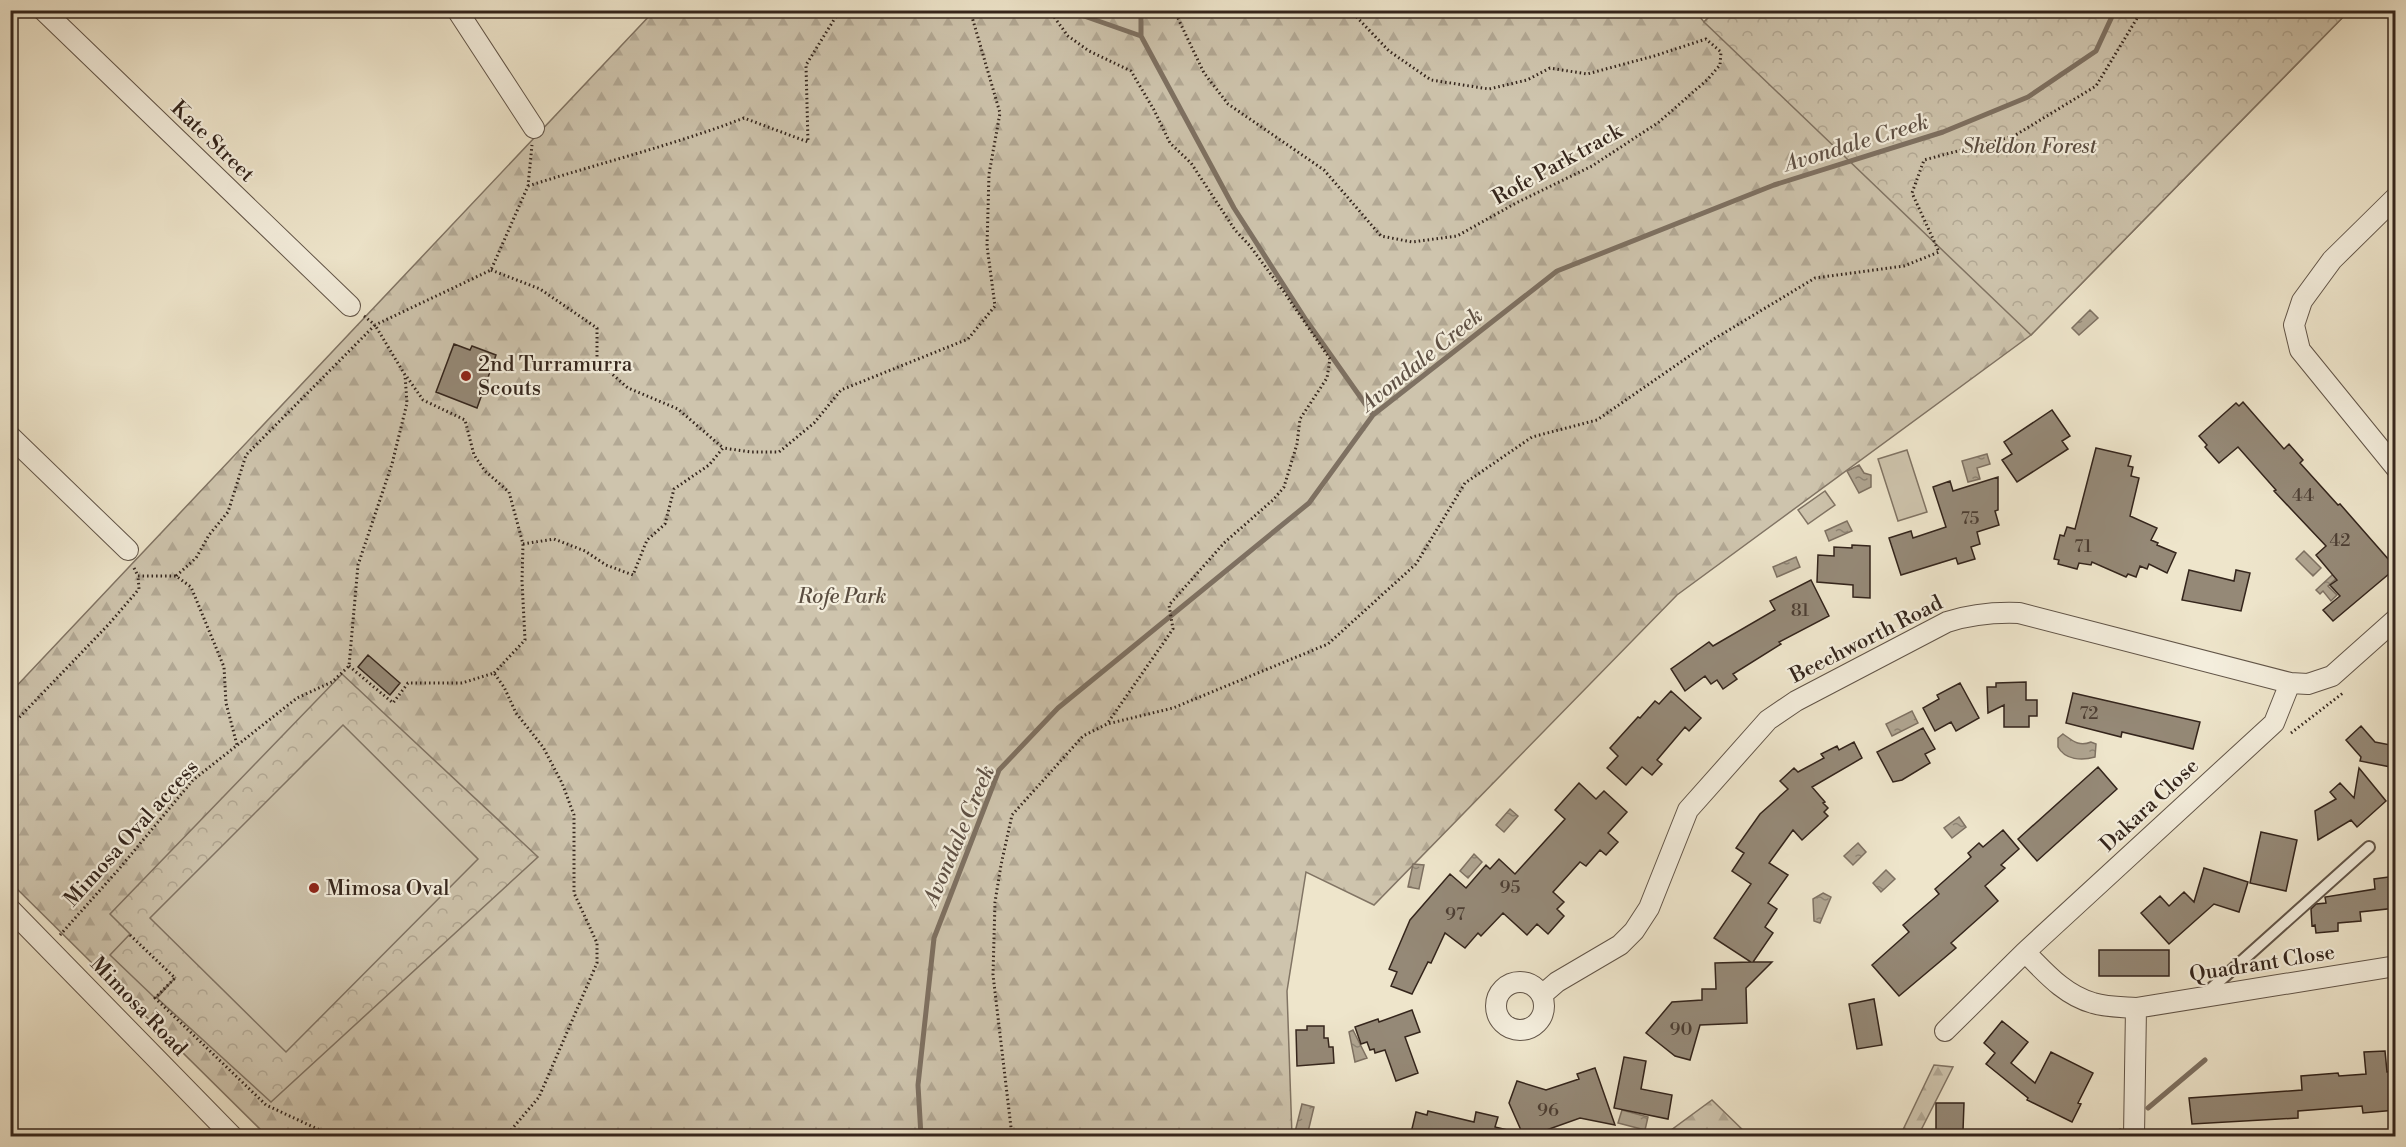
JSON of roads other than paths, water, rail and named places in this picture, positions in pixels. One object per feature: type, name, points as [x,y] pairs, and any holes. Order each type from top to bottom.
[{"type":"street","name":"Kate Street","points":[[43,10],[350,306]]},
{"type":"street","points":[[457,10],[534,128]]},
{"type":"street","points":[[2396,197],[2332,260],[2302,301],[2294,325],[2300,350],[2396,468]]},
{"type":"street","points":[[10,436],[128,550]]},
{"type":"street","name":"Beechworth Road","points":[[1542,994],[1557,982],[1620,945],[1634,931],[1649,908],[1688,810],[1768,720],[1796,701],[1947,622],[1972,614],[2019,613],[2290,683],[2308,684],[2332,676],[2396,619]]},
{"type":"street","name":"Dakara Close","points":[[1945,1031],[2025,952],[2274,723],[2290,683]]},
{"type":"street","name":"Mimosa Road","points":[[10,909],[232,1137]]},
{"type":"street","points":[[2025,952],[2055,982],[2074,994],[2093,1003],[2136,1008],[2134,1137]]},
{"type":"street","name":"Quadrant Close","points":[[2136,1008],[2396,966]]},
{"type":"lane","points":[[2202,997],[2369,847]]},
{"type":"water","points":[[2090,310],[2098,318],[2079,335],[2072,328]]},
{"type":"water","points":[[1987,454],[1990,464],[1977,468],[1980,479],[1968,482],[1962,461]]},
{"type":"water","points":[[1859,465],[1864,473],[1871,475],[1871,487],[1859,493],[1847,471]]},
{"type":"water","points":[[1847,521],[1852,531],[1829,541],[1825,531]]},
{"type":"water","points":[[2304,551],[2321,568],[2313,576],[2296,559]]},
{"type":"water","points":[[1796,557],[1800,567],[1777,577],[1773,567]]},
{"type":"water","points":[[2344,564],[2340,575],[2328,586],[2337,595],[2331,601],[2323,591],[2320,594],[2316,590]]},
{"type":"water","points":[[1912,711],[1918,723],[1892,736],[1886,724]]},
{"type":"water","points":[[2063,734],[2080,744],[2091,742],[2096,744],[2095,757],[2079,759],[2065,755],[2058,747],[2058,738]]},
{"type":"water","points":[[1510,809],[1518,816],[1504,832],[1496,825]]},
{"type":"water","points":[[1959,817],[1966,827],[1952,838],[1944,828]]},
{"type":"water","points":[[1858,843],[1866,852],[1853,865],[1844,856]]},
{"type":"water","points":[[1474,854],[1482,862],[1468,878],[1460,871]]},
{"type":"water","points":[[1413,864],[1424,865],[1419,889],[1408,887]]},
{"type":"water","points":[[1886,870],[1895,879],[1881,892],[1873,883]]},
{"type":"water","points":[[1823,893],[1831,897],[1820,923],[1814,921],[1813,899]]},
{"type":"water","points":[[1353,1030],[1367,1058],[1355,1062],[1349,1032]]},
{"type":"water","points":[[1302,1104],[1314,1107],[1307,1136],[1294,1136]]},
{"type":"water","points":[[1622,1110],[1648,1117],[1645,1130],[1618,1123]]},
{"type":"waterway","points":[[1080,10],[1084,16],[1141,36],[1234,208],[1306,320],[1373,415]]},
{"type":"waterway","points":[[1141,10],[1141,36]]},
{"type":"waterway","name":"Avondale Creek","points":[[921,1136],[918,1085],[934,938],[999,770],[1058,708],[1309,503],[1373,415],[1557,271],[1774,185],[1943,132],[2028,97],[2096,51],[2115,10]]},
{"type":"waterway","points":[[2148,1108],[2205,1060]]},
{"type":"waterway","points":[[2113,1136],[2120,1131]]},
{"type":"place","name":"2nd Turramurra Scouts","points":[[466,376]]},
{"type":"place","name":"Mimosa Oval","points":[[314,888]]},
{"type":"park label","name":"Sheldon Forest","points":[[2029,146]]},
{"type":"park label","name":"Rofe Park","points":[[842,596]]}]
